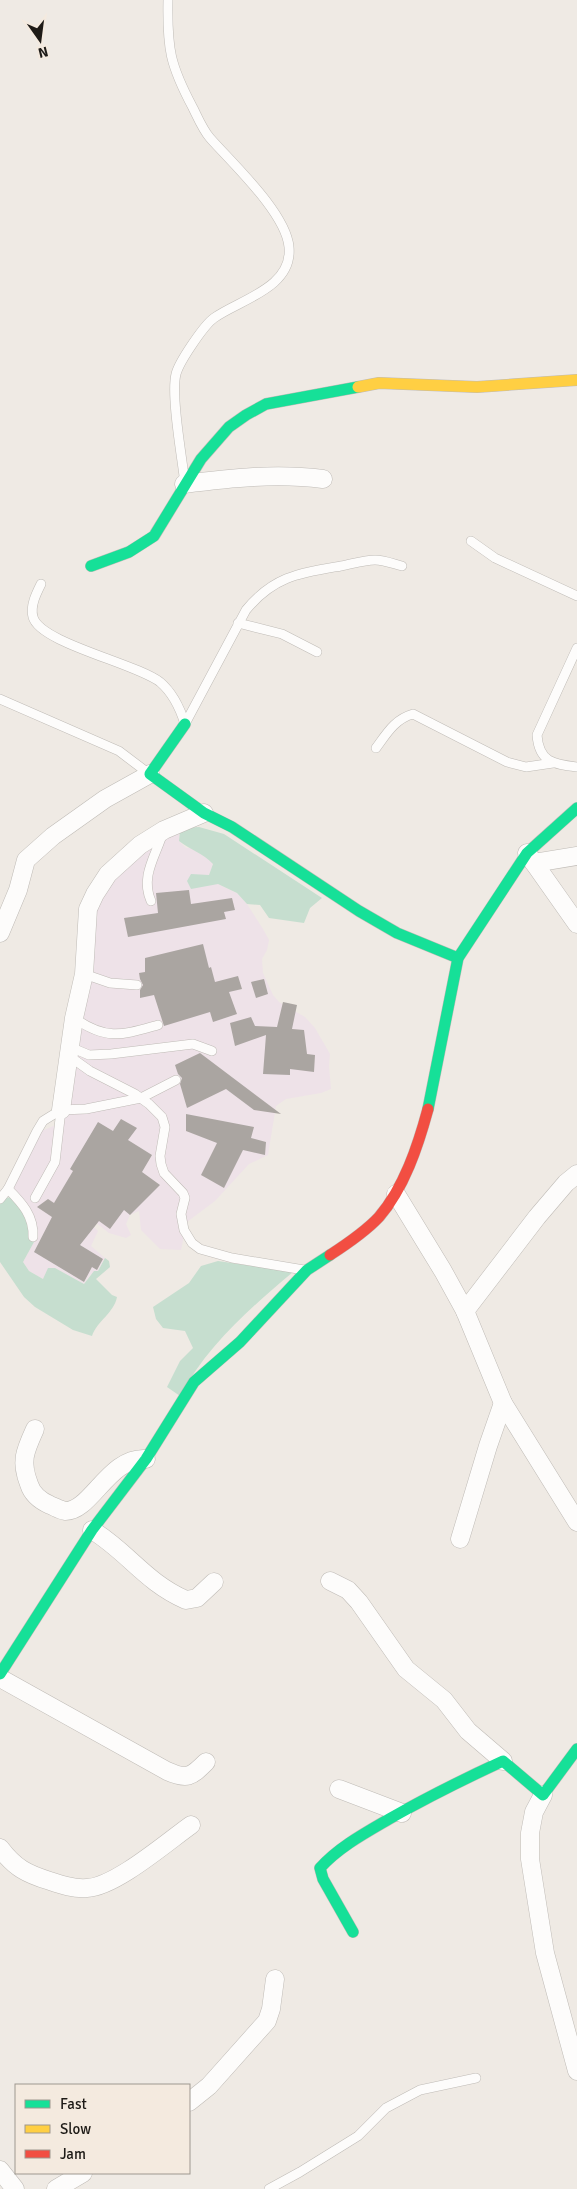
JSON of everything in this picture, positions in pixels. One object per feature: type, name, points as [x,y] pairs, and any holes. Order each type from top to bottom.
[{"type":"street","points":[[91,566],[129,552],[154,536],[184,484],[202,459],[230,427],[266,404],[379,383],[477,387],[577,380]]},
{"type":"street","points":[[184,484],[250,476],[280,475],[323,479]]},
{"type":"street","points":[[0,933],[18,890],[26,860],[53,836],[105,799],[150,774],[185,724]]},
{"type":"street","points":[[150,774],[204,813],[232,827],[374,920],[398,933],[458,958]]},
{"type":"street","points":[[0,1674],[92,1530],[146,1458],[194,1382],[240,1342],[307,1270],[353,1240],[378,1218],[396,1194],[423,1128],[431,1099],[458,958],[530,858],[577,808]]},
{"type":"street","points":[[61,1110],[74,1018],[84,974],[88,909],[95,894],[114,868],[140,845],[164,830],[204,813]]},
{"type":"street","points":[[530,858],[577,856]]},
{"type":"street","points":[[530,858],[577,924]]},
{"type":"street","points":[[465,1312],[537,1216],[566,1183],[577,1174]]},
{"type":"street","points":[[396,1194],[443,1271],[465,1312],[503,1403],[577,1522]]},
{"type":"street","points":[[460,1539],[503,1403]]},
{"type":"street","points":[[35,1430],[24,1452],[23,1460],[26,1476],[31,1491],[44,1503],[59,1510],[66,1511],[78,1506],[125,1463],[138,1458],[146,1458]]},
{"type":"street","points":[[92,1530],[117,1547],[154,1583],[186,1600],[196,1598],[214,1582]]},
{"type":"street","points":[[330,1581],[348,1590],[359,1602],[406,1670],[444,1700],[468,1731],[542,1795]]},
{"type":"street","points":[[0,1653],[24,1634]]},
{"type":"street","points":[[0,1678],[167,1772],[180,1777],[190,1776],[206,1762]]},
{"type":"street","points":[[577,1749],[542,1795],[534,1812],[530,1833],[530,1859],[545,1953],[577,2071]]},
{"type":"street","points":[[353,1932],[323,1879],[320,1868],[330,1856],[402,1813],[503,1761]]},
{"type":"street","points":[[339,1789],[402,1813]]},
{"type":"street","points":[[0,1848],[12,1864],[31,1875],[71,1887],[87,1888],[105,1883],[125,1872],[191,1825]]},
{"type":"street","points":[[190,2101],[209,2086],[267,2021],[271,2009],[275,1979]]},
{"type":"street","points":[[0,2170],[15,2189]]},
{"type":"street","points":[[56,2189],[81,2174]]},
{"type":"lane","points":[[168,0],[168,44],[179,82],[210,138],[237,166],[285,230],[289,247],[289,260],[268,288],[212,319],[176,373],[175,388],[184,484]]},
{"type":"lane","points":[[470,541],[495,558],[577,596]]},
{"type":"lane","points":[[185,724],[238,623],[259,594],[279,581],[293,575],[376,560],[402,566]]},
{"type":"lane","points":[[41,584],[34,601],[33,617],[40,629],[159,682],[174,698],[185,724]]},
{"type":"lane","points":[[238,623],[282,634],[317,652]]},
{"type":"lane","points":[[553,763],[542,756],[538,748],[537,735],[577,648]]},
{"type":"lane","points":[[0,699],[119,751],[150,774]]},
{"type":"lane","points":[[376,748],[394,724],[404,717],[413,714],[506,762],[526,767],[553,763],[577,767]]},
{"type":"lane","points":[[151,901],[146,892],[147,870],[156,854],[164,830]]},
{"type":"lane","points":[[84,974],[110,983],[137,985]]},
{"type":"lane","points":[[74,1018],[97,1032],[115,1034],[129,1033],[158,1025]]},
{"type":"lane","points":[[70,1051],[89,1054],[111,1054],[193,1044],[212,1051]]},
{"type":"lane","points":[[70,1051],[90,1071],[140,1098],[162,1116],[165,1127],[160,1156],[161,1164],[164,1173],[183,1192],[184,1198],[181,1214],[184,1230],[192,1243],[200,1249],[232,1258],[307,1270]]},
{"type":"lane","points":[[0,1199],[8,1189],[44,1121],[61,1110],[86,1109],[140,1098],[176,1080]]},
{"type":"lane","points":[[35,1198],[56,1162],[61,1110]]},
{"type":"lane","points":[[8,1189],[21,1202],[31,1218],[33,1238]]},
{"type":"lane","points":[[269,2189],[358,2136],[386,2108],[420,2090],[476,2078]]},
{"type":"shaded area","points":[[180,831],[179,841],[186,848],[192,848],[206,856],[213,864],[209,875],[218,884],[237,893],[247,904],[263,929],[269,940],[267,950],[262,959],[263,973],[273,995],[279,1002],[305,1017],[315,1028],[330,1054],[331,1089],[321,1093],[286,1099],[276,1106],[268,1155],[249,1164],[215,1201],[187,1222],[181,1250],[160,1249],[141,1230],[139,1211],[130,1215],[126,1224],[131,1235],[126,1238],[109,1233],[95,1222],[93,1226],[98,1231],[91,1246],[105,1258],[98,1271],[90,1275],[84,1284],[55,1268],[43,1279],[29,1271],[23,1262],[30,1249],[11,1197],[15,1182],[39,1132],[63,1122],[89,926],[100,893],[147,848]]},
{"type":"green space","points":[[199,827],[224,834],[322,898],[310,908],[304,923],[269,918],[260,905],[247,904],[237,893],[218,884],[191,889],[187,881],[191,874],[209,875],[213,864],[179,841],[182,828]]},
{"type":"green space","points":[[11,1197],[28,1219],[29,1230],[34,1242],[23,1262],[29,1271],[43,1279],[48,1268],[55,1268],[84,1284],[94,1271],[98,1271],[105,1258],[109,1261],[110,1267],[96,1279],[112,1295],[117,1297],[113,1308],[92,1336],[73,1330],[35,1307],[24,1297],[0,1262],[0,1203],[6,1198]]},
{"type":"green space","points":[[218,1261],[293,1272],[245,1314],[216,1344],[180,1396],[167,1387],[180,1361],[193,1348],[185,1331],[163,1328],[156,1319],[153,1307],[189,1283],[201,1266]]},
{"type":"building","points":[[189,890],[191,904],[232,898],[235,910],[224,912],[226,919],[128,937],[124,918],[158,913],[156,893]]},
{"type":"building","points":[[203,944],[209,968],[211,967],[215,982],[238,976],[242,989],[229,992],[237,1014],[213,1022],[210,1012],[164,1026],[154,995],[140,998],[140,990],[143,985],[139,973],[145,972],[145,958]]},
{"type":"building","points":[[264,979],[268,994],[256,998],[251,982]]},
{"type":"building","points":[[283,1002],[297,1005],[292,1029],[304,1030],[307,1054],[315,1055],[314,1072],[290,1069],[290,1075],[263,1074],[266,1035],[235,1046],[230,1023],[251,1017],[255,1026],[277,1027]]},
{"type":"building","points":[[200,1053],[281,1114],[254,1110],[226,1089],[187,1108],[180,1084],[182,1078],[178,1074],[175,1065]]},
{"type":"building","points":[[186,1114],[254,1127],[251,1138],[266,1142],[265,1155],[243,1150],[224,1188],[201,1175],[217,1143],[186,1131]]},
{"type":"building","points":[[121,1119],[137,1128],[128,1140],[152,1155],[142,1172],[160,1185],[130,1215],[124,1210],[110,1229],[99,1221],[80,1245],[103,1259],[97,1270],[92,1267],[84,1282],[34,1252],[52,1217],[37,1207],[48,1199],[54,1203],[73,1171],[70,1169],[98,1122],[113,1131]]},
{"type":"traffic: fast","points":[[91,566],[129,552],[154,536],[201,459],[229,427],[246,415],[266,404],[358,387]]},
{"type":"traffic: fast","points":[[185,724],[150,774],[204,813],[232,827],[359,911],[397,933],[458,958]]},
{"type":"traffic: fast","points":[[428,1109],[458,958],[527,853],[577,808]]},
{"type":"traffic: fast","points":[[0,1674],[92,1530],[146,1459],[194,1382],[240,1342],[307,1270],[330,1255]]},
{"type":"traffic: fast","points":[[353,1932],[323,1879],[320,1868],[335,1853],[403,1811],[503,1761],[543,1795],[577,1749]]},
{"type":"traffic: slow","points":[[358,387],[379,383],[477,387],[577,380]]},
{"type":"traffic: jam","points":[[330,1255],[368,1228],[388,1206],[409,1166],[428,1109]]}]
